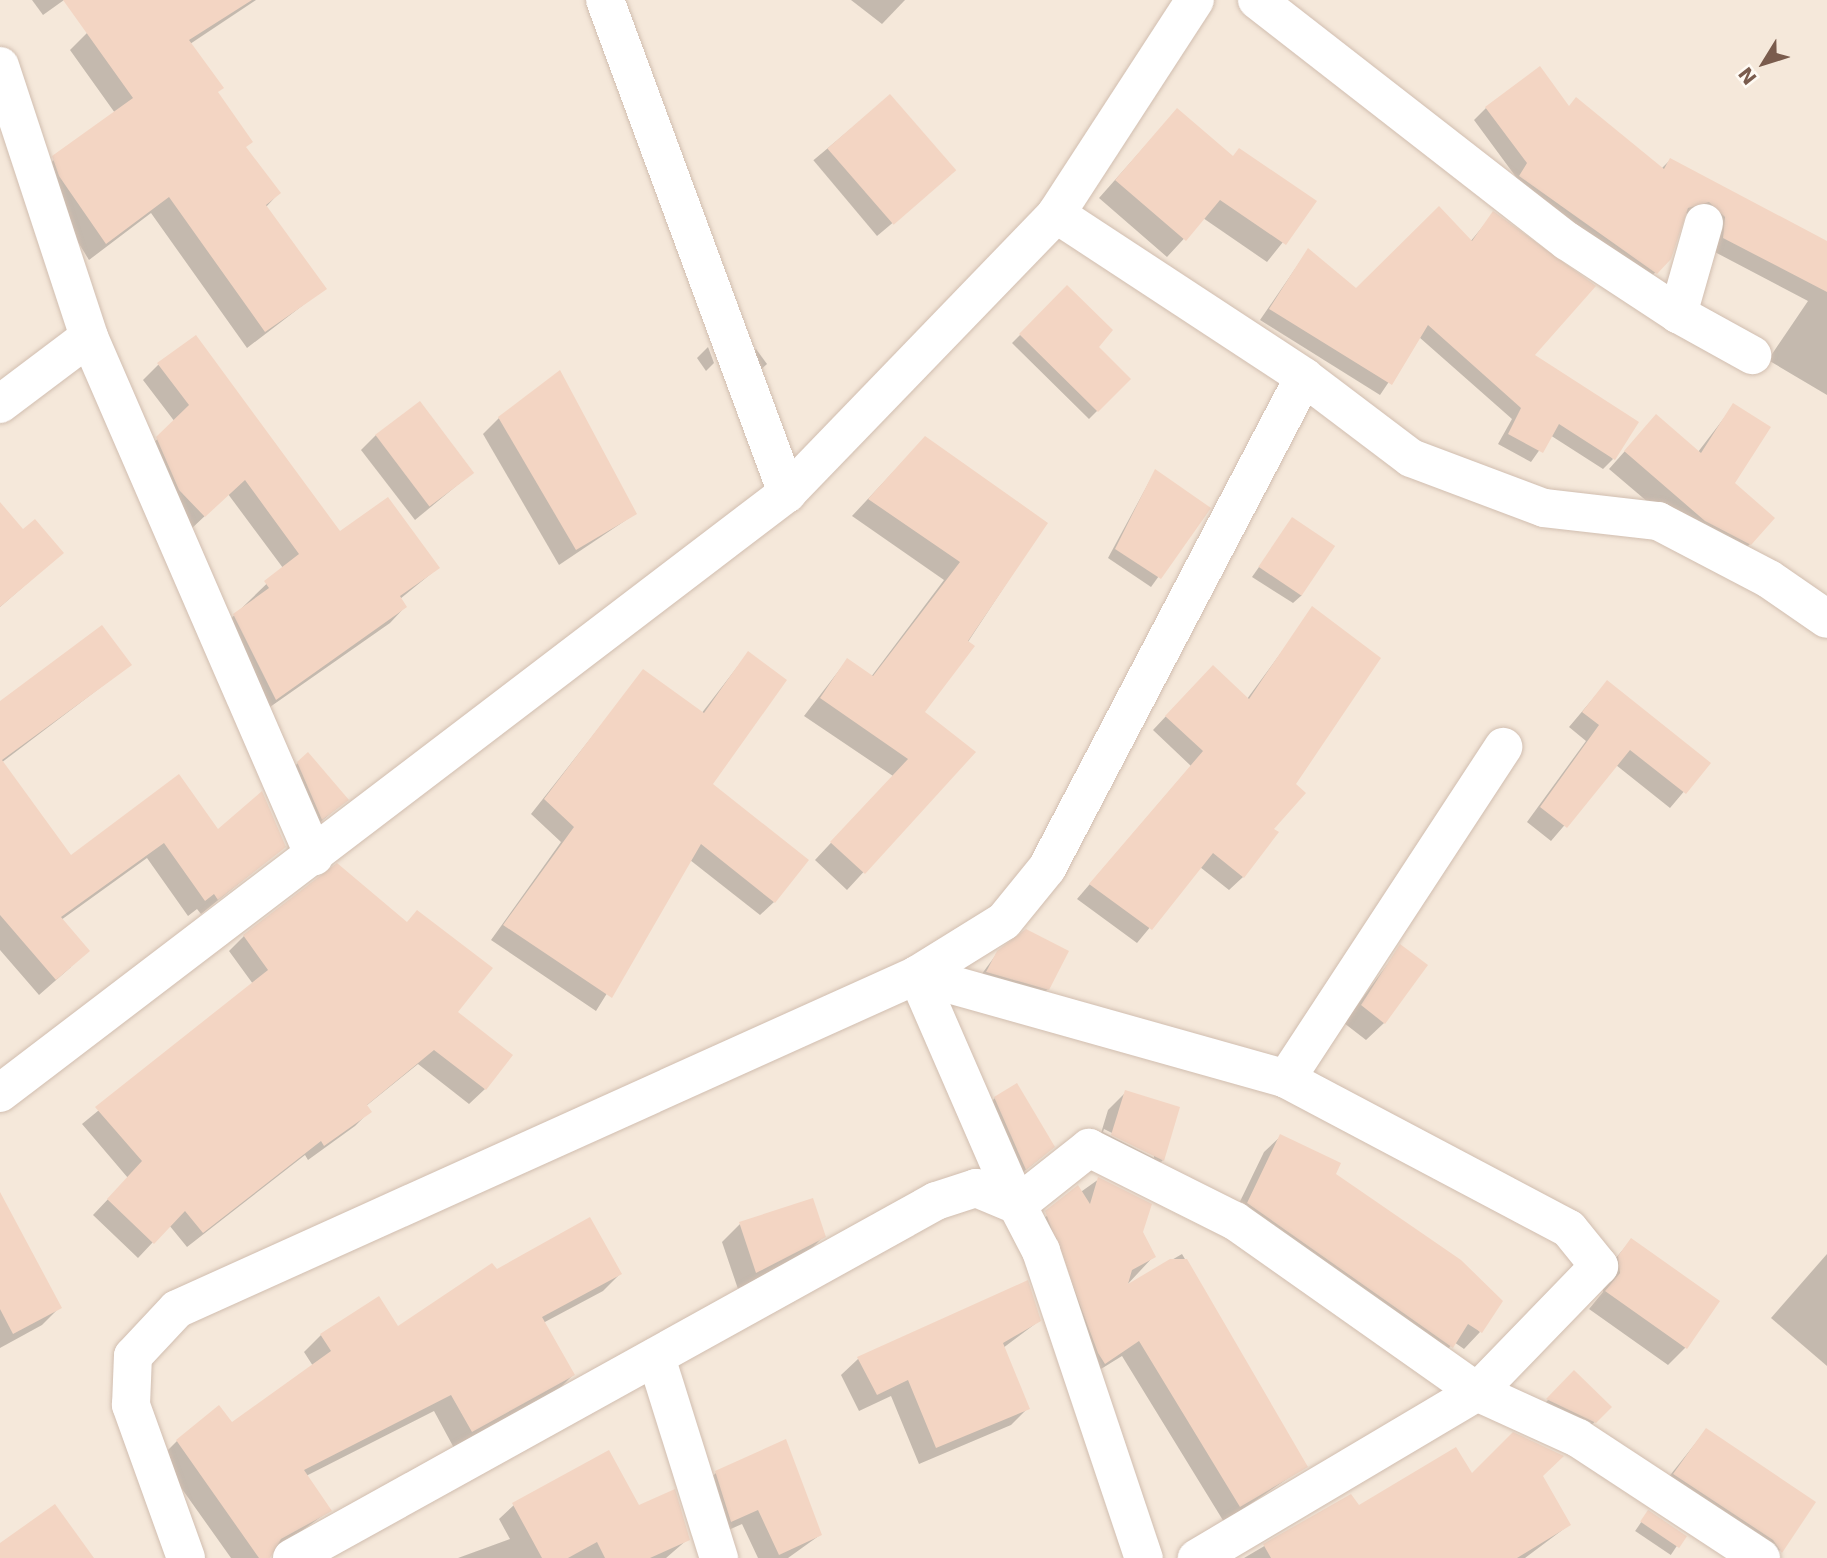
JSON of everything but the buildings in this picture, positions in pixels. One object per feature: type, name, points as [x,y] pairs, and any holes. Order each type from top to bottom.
[{"type":"street","points":[[605,0],[787,493]]},
{"type":"street","points":[[0,1093],[787,493],[1056,214],[1195,0]]},
{"type":"street","points":[[1257,0],[1567,241],[1678,314],[1752,355]]},
{"type":"street","points":[[0,66],[89,337],[314,856]]},
{"type":"street","points":[[1056,214],[1304,377],[1411,458],[1544,509],[1658,521],[1769,579],[1827,619]]},
{"type":"street","points":[[1678,314],[1704,223]]},
{"type":"street","points":[[0,404],[89,337]]},
{"type":"street","points":[[186,1558],[131,1405],[133,1356],[177,1309],[917,975],[1004,921],[1047,868],[1304,377]]},
{"type":"street","points":[[1286,1079],[1503,747]]},
{"type":"street","points":[[917,975],[1286,1079],[1570,1229],[1599,1266],[1477,1392],[1197,1558]]},
{"type":"street","points":[[917,975],[1017,1205],[1041,1251],[1144,1558]]},
{"type":"street","points":[[1017,1205],[1089,1148],[1235,1221],[1477,1392],[1578,1438],[1760,1558]]},
{"type":"street","points":[[292,1558],[936,1201],[976,1188],[1017,1205]]},
{"type":"street","points":[[656,1357],[719,1558]]},
{"type":"shaded area","points":[[0,0],[1827,0],[1827,1558],[0,1558]]}]
